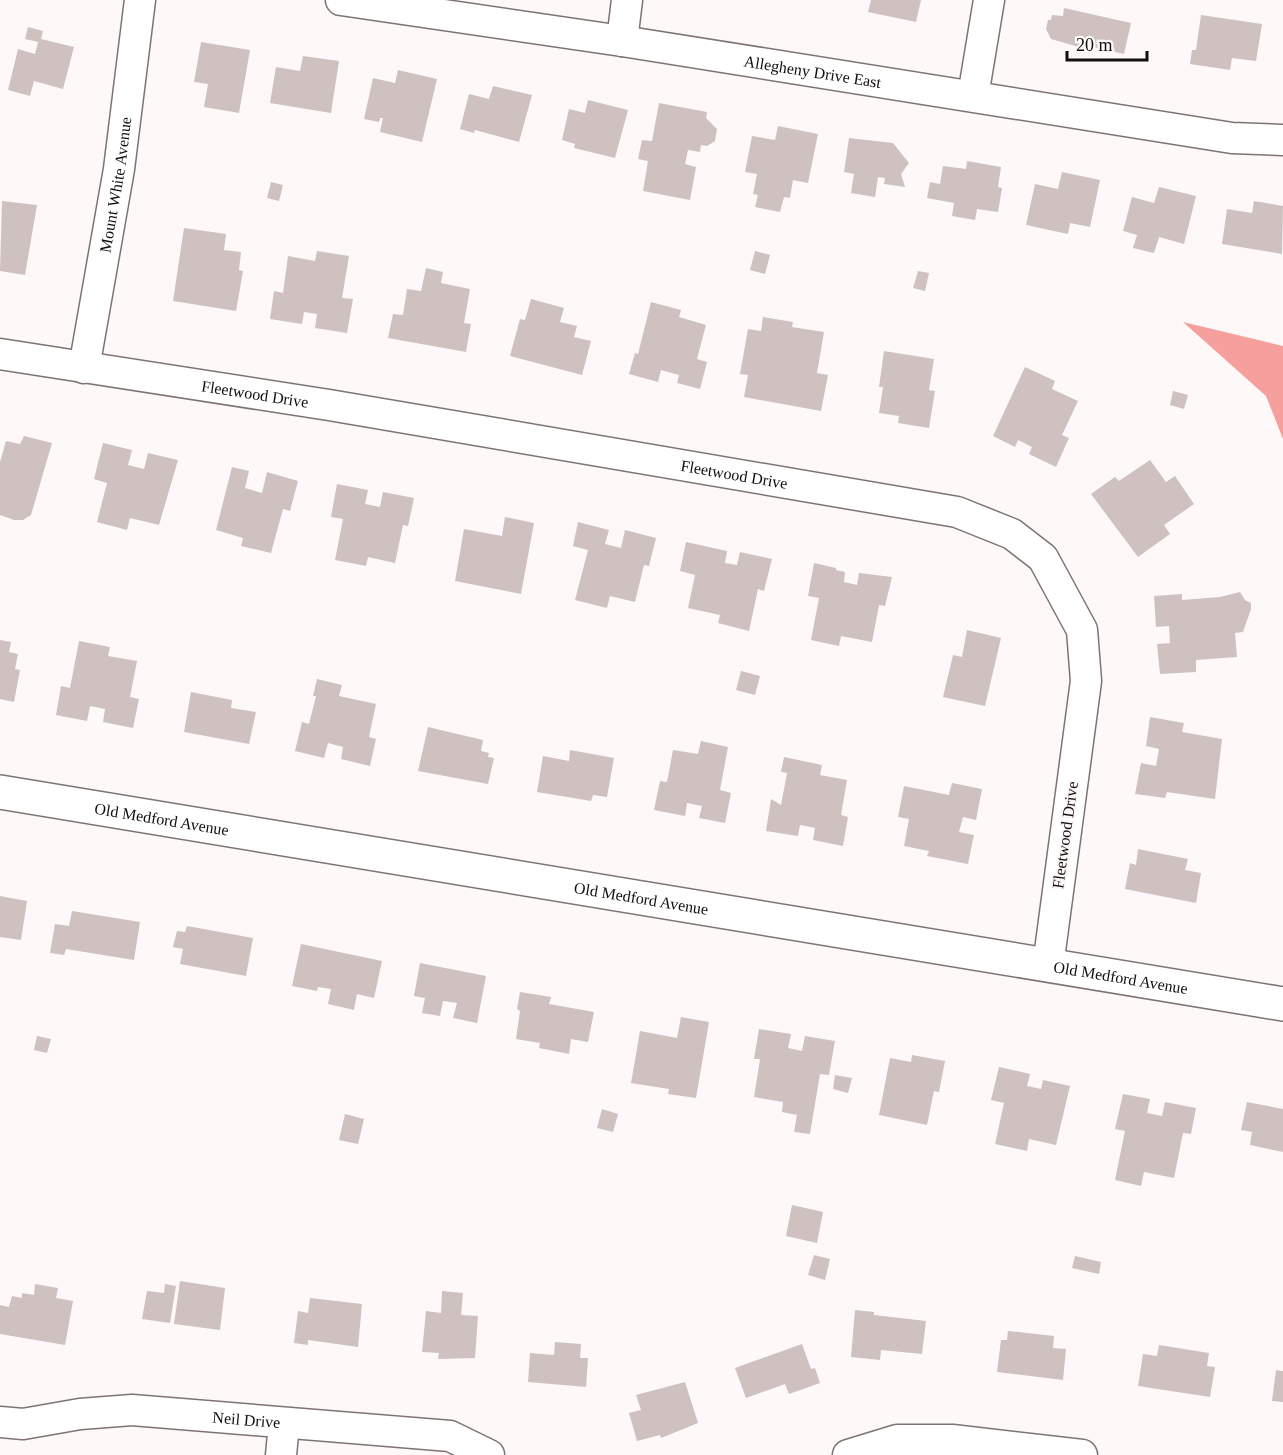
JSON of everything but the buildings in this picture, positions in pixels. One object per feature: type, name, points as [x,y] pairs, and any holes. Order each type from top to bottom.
[{"type":"street","name":"Mount White Avenue","points":[[84,368],[118,170],[140,0]]},
{"type":"street","name":"Allegheny Drive East","points":[[341,0],[622,41],[1232,138],[1283,140]]},
{"type":"street","points":[[622,41],[627,0]]},
{"type":"street","points":[[973,96],[989,0]]},
{"type":"street","name":"Fleetwood Drive","points":[[0,354],[329,405],[957,512],[1012,534],[1042,558],[1082,630],[1086,681],[1048,966]]},
{"type":"street","name":"Old Medford Avenue","points":[[0,792],[1283,1004]]},
{"type":"street","name":"Neil Drive","points":[[0,1422],[23,1424],[80,1414],[132,1410],[450,1436],[489,1455]]},
{"type":"street","points":[[280,1455],[284,1424]]},
{"type":"street","points":[[848,1455],[897,1440],[952,1440],[1082,1455]]},
{"type":"shaded area","points":[[1183,322],[1283,346],[1283,439],[1266,396]]}]
